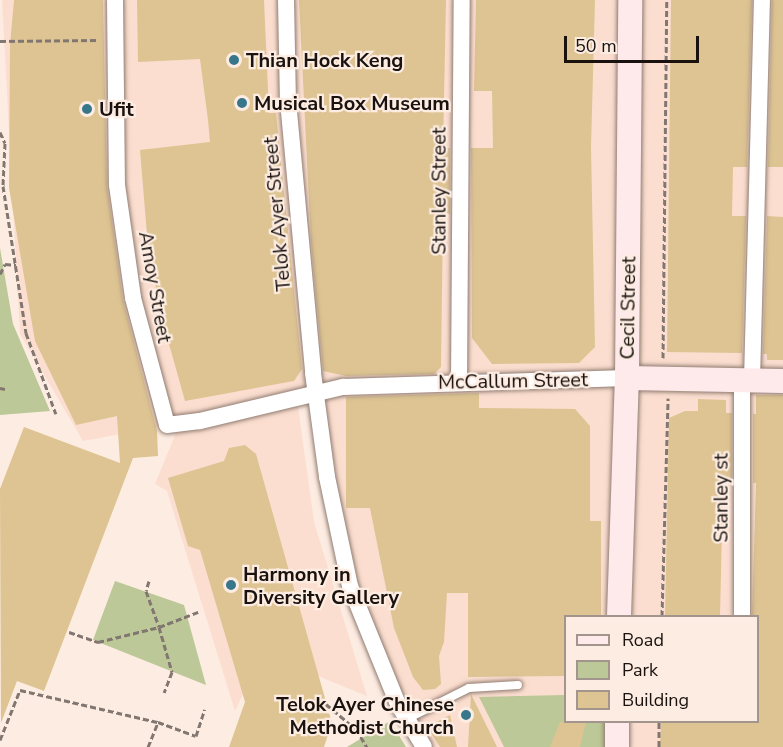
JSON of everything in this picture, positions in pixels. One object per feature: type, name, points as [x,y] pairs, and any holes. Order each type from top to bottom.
[{"type":"main road","name":"Cecil Street","points":[[619,615],[627,378],[630,0]]},
{"type":"main road","name":"McCallum Street","points":[[627,378],[783,381]]},
{"type":"main road","points":[[617,723],[617,747]]},
{"type":"street","name":"Amoy Street","points":[[115,0],[117,185],[133,298],[164,420],[172,427],[308,394]]},
{"type":"street","name":"Telok Ayer Street","points":[[286,0],[288,100],[308,394],[320,424],[350,586],[407,719],[424,747]]},
{"type":"street","name":"Stanley Street","points":[[459,382],[462,0]]},
{"type":"street","name":"Stanley st","points":[[742,615],[747,380],[762,0]]},
{"type":"street","name":"McCallum Street","points":[[308,394],[459,382],[627,378]]},
{"type":"lane","points":[[407,719],[469,688],[518,684]]},
{"type":"path","points":[[663,358],[667,0]]},
{"type":"path","points":[[0,41],[115,40]]},
{"type":"path","points":[[0,132],[5,143],[3,186],[26,333],[56,414]]},
{"type":"path","points":[[0,274],[5,264],[16,265]]},
{"type":"path","points":[[0,388],[5,389]]},
{"type":"path","points":[[662,615],[668,393]]},
{"type":"path","points":[[148,581],[146,591],[172,672],[164,693]]},
{"type":"path","points":[[69,632],[98,642],[159,627],[198,612]]},
{"type":"path","points":[[0,741],[20,690],[158,722],[196,736],[205,709]]},
{"type":"path","points":[[326,704],[356,729],[367,747]]},
{"type":"path","points":[[148,747],[158,722]]},
{"type":"path","points":[[658,747],[659,723]]},
{"type":"shaded area","points":[[2,0],[783,0],[783,747],[424,747],[367,632],[316,401],[296,392],[314,522],[367,696],[262,653],[235,711],[167,491],[155,484],[180,423],[83,441],[20,334]]},
{"type":"green space","points":[[0,248],[13,324],[50,411],[0,415]]},
{"type":"green space","points":[[115,581],[184,605],[206,685],[93,640]]},
{"type":"green space","points":[[564,695],[564,723],[608,723],[607,747],[504,747],[479,697]]},
{"type":"green space","points":[[390,721],[406,747],[347,747]]},
{"type":"building","points":[[14,0],[103,0],[107,186],[123,300],[157,431],[158,456],[133,458],[44,691],[17,681],[1,723],[0,489],[24,427],[120,463],[117,416],[76,425],[35,341],[9,188],[10,45]]},
{"type":"building","points":[[137,0],[264,0],[269,113],[276,113],[302,369],[294,381],[185,401],[162,319],[148,247],[140,150],[210,142],[208,120],[200,59],[138,62]]},
{"type":"building","points":[[299,0],[446,0],[443,148],[450,148],[450,214],[443,214],[441,367],[434,374],[346,376],[323,371],[311,241]]},
{"type":"building","points":[[476,0],[595,0],[591,147],[595,347],[579,363],[492,364],[472,338],[471,148],[493,148],[492,91],[474,91]]},
{"type":"building","points":[[671,0],[752,0],[747,167],[733,167],[732,216],[746,216],[742,353],[667,352]]},
{"type":"building","points":[[772,0],[783,0],[783,167],[768,167]]},
{"type":"building","points":[[767,216],[783,217],[783,360],[767,360],[767,354],[763,354]]},
{"type":"building","points":[[479,393],[479,408],[575,409],[590,426],[590,521],[601,521],[601,615],[564,615],[564,676],[468,677],[468,593],[447,593],[444,642],[439,656],[441,684],[435,689],[423,690],[413,677],[394,628],[370,508],[346,508],[346,397]]},
{"type":"building","points":[[756,395],[783,395],[783,747],[660,747],[661,723],[759,723],[759,615],[752,615],[756,483],[753,483],[753,414],[756,414]]},
{"type":"building","points":[[698,399],[726,400],[726,413],[732,413],[732,483],[723,483],[720,615],[665,615],[669,418],[685,411],[698,411]]},
{"type":"building","points":[[245,445],[256,454],[332,723],[324,747],[229,747],[245,702],[200,550],[188,546],[168,478],[224,461],[229,448]]},
{"type":"building","points":[[471,694],[497,747],[468,747]]},
{"type":"building","points":[[450,715],[457,747],[440,747],[427,727]]},
{"type":"building","points":[[560,722],[586,723],[580,747],[550,747]]},
{"type":"place","name":"Thian Hock Keng","points":[[234,60]]},
{"type":"place","name":"Musical Box Museum","points":[[242,103]]},
{"type":"place","name":"Ufit","points":[[87,109]]},
{"type":"place","name":"Harmony in Diversity Gallery","points":[[231,585]]},
{"type":"place","name":"Telok Ayer Chinese Methodist Church","points":[[466,715]]}]
